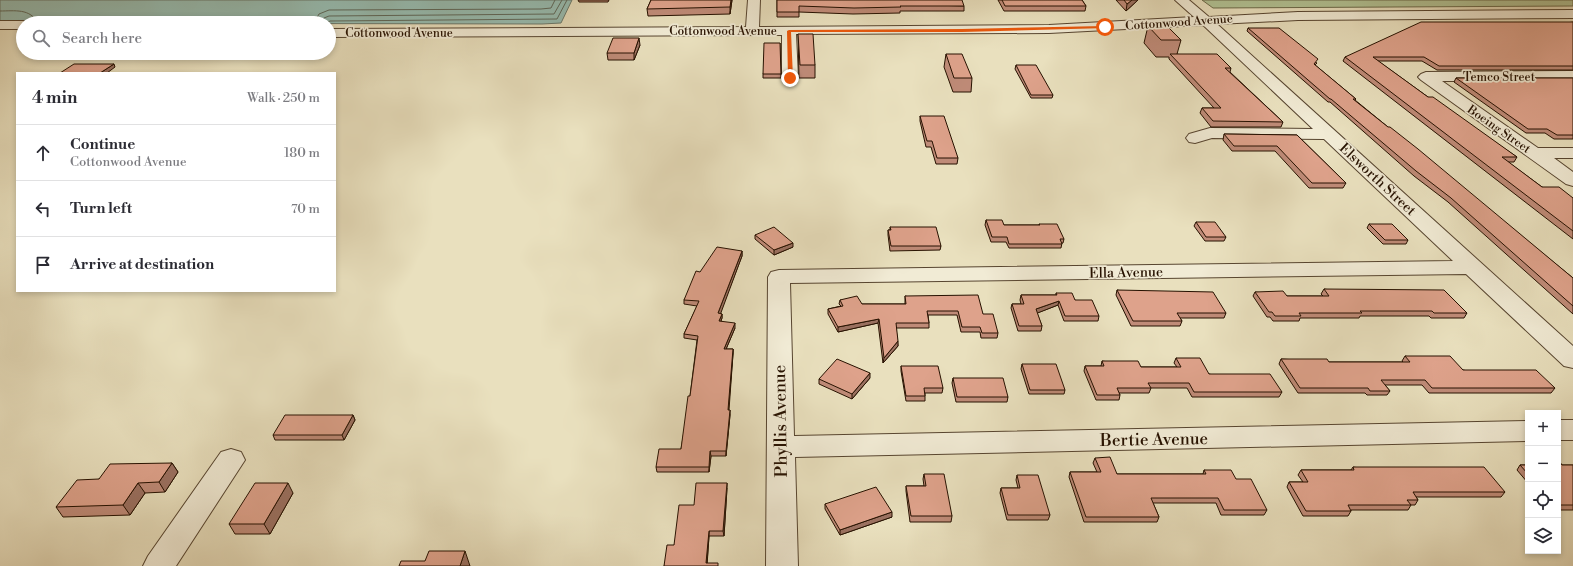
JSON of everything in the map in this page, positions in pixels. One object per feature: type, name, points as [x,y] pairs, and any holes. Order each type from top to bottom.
[{"type":"street","points":[[752,31],[754,0]]},
{"type":"street","name":"Elsworth Street","points":[[1181,0],[1205,20],[1573,360]]},
{"type":"street","name":"Cottonwood Avenue","points":[[336,33],[1049,29],[1105,27],[1205,20],[1332,15],[1573,14]]},
{"type":"street","points":[[336,23],[547,20],[554,21],[555,24],[550,32]]},
{"type":"street","points":[[0,25],[16,25]]},
{"type":"street","points":[[789,31],[790,78]]},
{"type":"street","points":[[0,34],[16,34]]},
{"type":"street","name":"Temco Street","points":[[1426,77],[1573,76]]},
{"type":"street","name":"Boeing Street","points":[[1426,77],[1573,180]]},
{"type":"street","points":[[1195,138],[1203,134],[1222,133],[1329,134]]},
{"type":"street","points":[[1534,153],[1573,153]]},
{"type":"street","name":"Ella Avenue","points":[[779,276],[1473,267]]},
{"type":"street","name":"Phyllis Avenue","points":[[779,276],[782,566]]},
{"type":"street","points":[[1561,430],[1573,430]]},
{"type":"street","name":"Bertie Avenue","points":[[781,447],[1525,431]]},
{"type":"street","points":[[159,566],[231,460]]},
{"type":"green space","points":[[1202,0],[1573,0],[1573,6],[1213,8]]},
{"type":"water","points":[[0,0],[572,0],[561,23],[542,24],[336,24],[336,16],[16,16],[16,24],[0,26]]},
{"type":"building","points":[[651,0],[731,0],[730,7],[647,9]]},
{"type":"building","points":[[777,0],[962,0],[964,6],[854,8],[799,6],[799,12],[777,12]]},
{"type":"building","points":[[1002,0],[1082,0],[1086,6],[1005,6]]},
{"type":"building","points":[[1124,0],[1132,0],[1127,4]]},
{"type":"building","points":[[1421,22],[1573,22],[1573,66],[1439,66],[1424,57],[1373,57],[1428,97],[1433,97],[1517,157],[1502,157],[1542,187],[1559,187],[1573,198],[1573,231],[1345,57]]},
{"type":"building","points":[[1148,26],[1167,26],[1181,40],[1161,40]]},
{"type":"building","points":[[1248,28],[1279,28],[1318,59],[1314,64],[1356,99],[1353,99],[1418,149],[1573,278],[1573,306],[1451,198],[1416,171],[1330,99]]},
{"type":"building","points":[[798,34],[813,34],[815,65],[800,65]]},
{"type":"building","points":[[613,38],[639,38],[634,53],[607,53]]},
{"type":"building","points":[[764,43],[780,43],[781,74],[763,74]]},
{"type":"building","points":[[946,54],[962,54],[972,78],[954,78]]},
{"type":"building","points":[[1170,54],[1217,54],[1231,68],[1225,68],[1283,122],[1213,121],[1202,108],[1221,108]]},
{"type":"building","points":[[74,64],[114,64],[102,72],[62,72]]},
{"type":"building","points":[[1016,65],[1036,65],[1053,95],[1031,95]]},
{"type":"building","points":[[1456,78],[1573,78],[1573,135],[1557,135],[1547,129],[1528,129]]},
{"type":"building","points":[[920,116],[944,116],[958,158],[937,158],[932,141],[927,141]]},
{"type":"building","points":[[1224,134],[1297,135],[1346,183],[1312,183],[1277,146],[1234,146]]},
{"type":"building","points":[[986,220],[1002,220],[1004,225],[1057,224],[1064,239],[1060,239],[1062,244],[1009,244],[1007,237],[992,237]]},
{"type":"building","points":[[1196,222],[1215,222],[1226,237],[1206,237]]},
{"type":"building","points":[[1369,224],[1392,224],[1408,240],[1385,240]]},
{"type":"building","points":[[774,227],[793,243],[774,250],[755,235]]},
{"type":"building","points":[[890,227],[936,227],[941,246],[891,246],[888,230],[891,230]]},
{"type":"building","points":[[717,247],[742,251],[718,313],[722,314],[719,321],[735,323],[724,349],[733,349],[726,451],[710,451],[709,467],[656,467],[659,449],[681,449],[698,336],[684,334],[699,301],[684,300],[696,271],[700,272]]},
{"type":"building","points":[[1324,289],[1444,290],[1467,313],[1434,313],[1432,311],[1360,311],[1362,313],[1299,313],[1301,316],[1275,316],[1272,312],[1269,312],[1255,292],[1283,291],[1287,296],[1329,296]]},
{"type":"building","points":[[1117,290],[1213,292],[1226,313],[1177,313],[1182,321],[1133,321]]},
{"type":"building","points":[[1056,293],[1072,293],[1075,300],[1092,300],[1099,316],[1065,316],[1059,301],[1036,309],[1042,326],[1019,326],[1012,304],[1024,304],[1021,295],[1057,295]]},
{"type":"building","points":[[978,295],[983,314],[993,314],[998,333],[982,333],[980,327],[962,327],[958,311],[927,311],[929,323],[896,323],[898,341],[884,358],[879,319],[838,327],[828,309],[843,306],[840,300],[857,296],[862,304],[906,304],[905,296]]},
{"type":"building","points":[[1405,356],[1450,356],[1463,370],[1536,370],[1555,388],[1432,388],[1425,380],[1381,380],[1390,391],[1370,391],[1368,388],[1300,388],[1281,359],[1327,359],[1329,362],[1410,362]]},
{"type":"building","points":[[1176,358],[1200,358],[1209,374],[1270,374],[1282,392],[1194,392],[1189,383],[1148,383],[1151,388],[1117,388],[1120,395],[1097,395],[1085,366],[1104,366],[1102,361],[1138,361],[1141,367],[1181,367]]},
{"type":"building","points":[[837,359],[870,373],[852,394],[819,379]]},
{"type":"building","points":[[1022,364],[1056,364],[1065,390],[1030,390]]},
{"type":"building","points":[[901,366],[938,366],[943,388],[924,388],[925,396],[906,396]]},
{"type":"building","points":[[953,378],[1003,378],[1008,397],[957,397]]},
{"type":"building","points":[[285,415],[353,415],[342,435],[273,435]]},
{"type":"building","points":[[1110,457],[1117,474],[1206,474],[1204,470],[1231,470],[1236,479],[1251,479],[1267,510],[1224,510],[1218,498],[1151,498],[1159,517],[1086,517],[1070,472],[1101,472],[1095,458]]},
{"type":"building","points":[[172,463],[159,482],[138,483],[123,505],[56,507],[77,480],[99,479],[110,464]]},
{"type":"building","points":[[1561,464],[1573,465],[1573,505],[1561,505]]},
{"type":"building","points":[[1520,465],[1525,465],[1525,471]]},
{"type":"building","points":[[1353,467],[1484,467],[1505,492],[1413,492],[1418,500],[1407,500],[1411,505],[1348,505],[1351,511],[1306,511],[1289,482],[1308,482],[1301,470],[1354,470]]},
{"type":"building","points":[[924,474],[944,474],[952,516],[911,516],[906,486],[926,486]]},
{"type":"building","points":[[1017,475],[1038,475],[1050,515],[1008,515],[1001,488],[1020,488]]},
{"type":"building","points":[[255,483],[288,483],[264,524],[229,524]]},
{"type":"building","points":[[696,483],[727,483],[723,531],[709,531],[706,563],[718,563],[718,566],[664,566],[667,545],[674,545],[679,505],[694,505]]},
{"type":"building","points":[[876,487],[892,512],[840,530],[825,504]]},
{"type":"building","points":[[429,551],[465,551],[460,566],[399,566],[401,561],[425,561]]},
{"type":"route","points":[[790,78],[789,31],[1049,29],[1105,27]]}]
